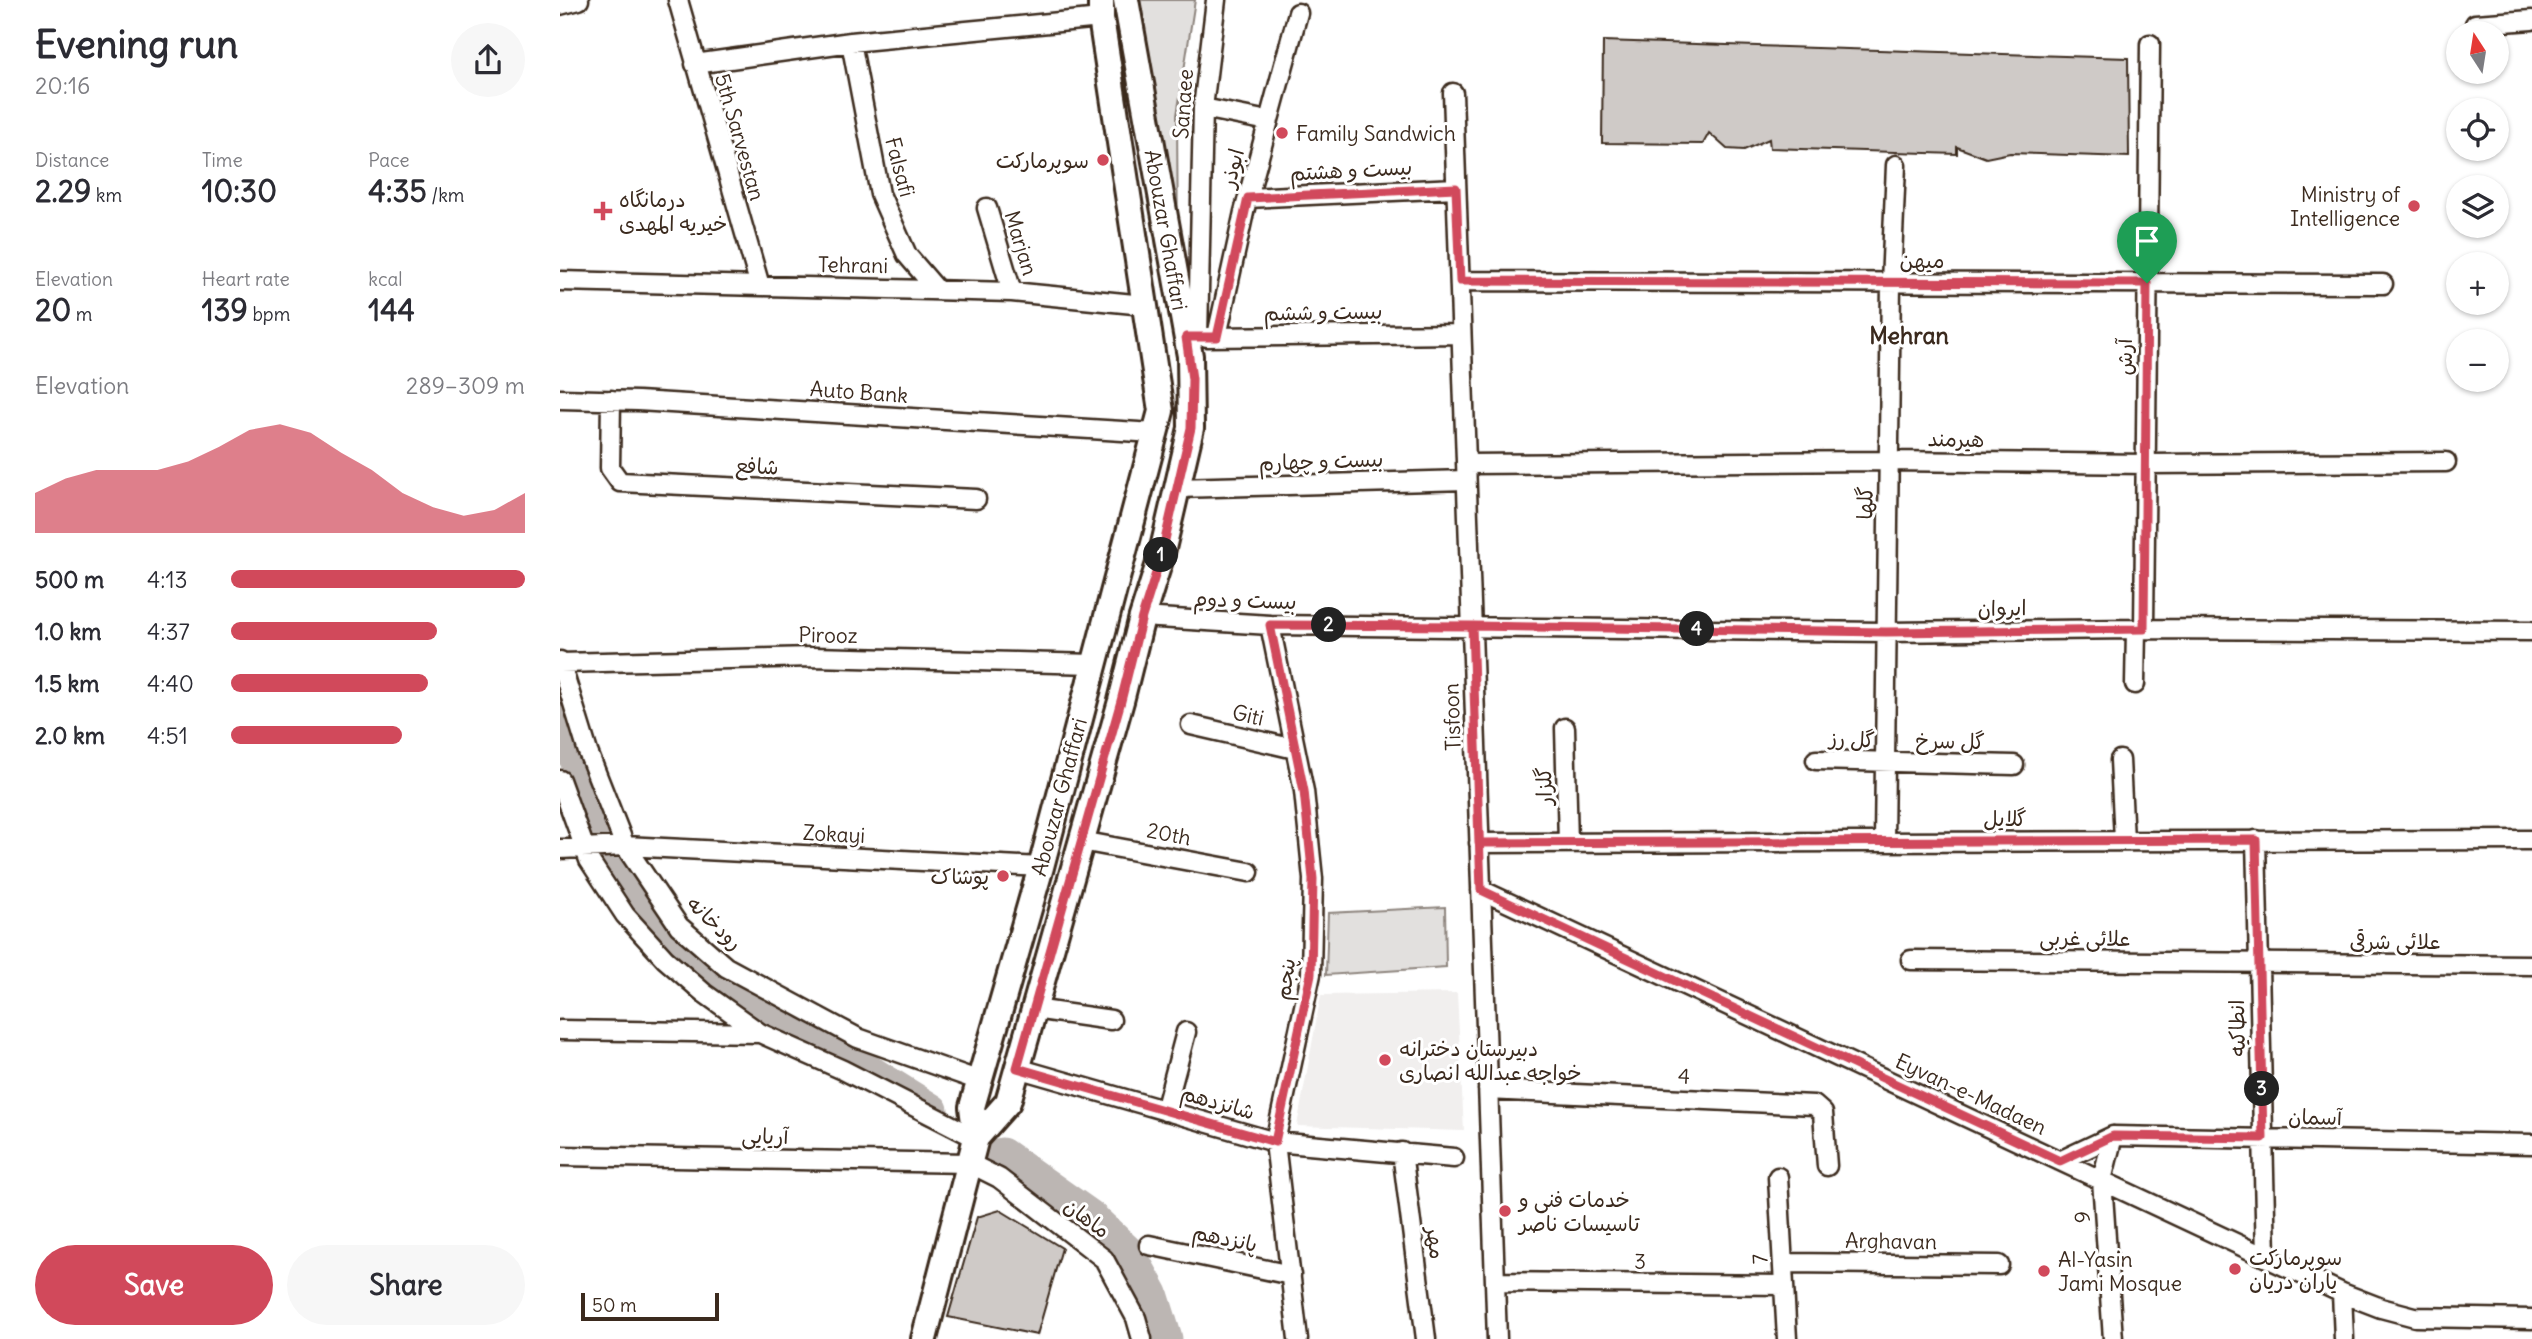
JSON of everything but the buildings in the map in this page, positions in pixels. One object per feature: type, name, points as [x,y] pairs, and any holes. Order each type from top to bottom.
[{"type":"main road","name":"Abouzar Ghaffari","points":[[976,1138],[1008,1102],[1161,557],[1191,428],[1192,337],[1180,305],[1126,0]]},
{"type":"main road","name":"Abouzar Ghaffari","points":[[924,1339],[976,1138],[972,1107],[1041,867],[1161,411],[1101,9]]},
{"type":"main road","points":[[1144,305],[1180,305]]},
{"type":"street","points":[[560,5],[579,0]]},
{"type":"street","name":"5th Sarvestan","points":[[678,0],[760,286]]},
{"type":"street","name":"Sanaee","points":[[1192,337],[1203,108],[1216,0]]},
{"type":"street","points":[[695,64],[1101,9]]},
{"type":"street","name":"ابوذر","points":[[1217,337],[1248,198],[1298,13]]},
{"type":"street","points":[[2510,22],[2532,20]]},
{"type":"street","name":"Falsafi","points":[[851,43],[880,194],[907,255],[937,290]]},
{"type":"street","name":"آرش","points":[[2135,684],[2140,629],[2146,464],[2150,44]]},
{"type":"street","name":"Tisfoon","points":[[1453,93],[1497,1339]]},
{"type":"street","points":[[1203,108],[1268,121]]},
{"type":"street","name":"گلها","points":[[1884,841],[1891,282],[1896,165]]},
{"type":"street","name":"بیست و هشتم","points":[[1248,198],[1456,188]]},
{"type":"street","name":"Marjan","points":[[986,208],[1012,292]]},
{"type":"street","name":"Tehrani","points":[[560,281],[1012,292],[1144,305]]},
{"type":"street","name":"میهن","points":[[1460,281],[2383,284]]},
{"type":"street","name":"بیست و ششم","points":[[1192,337],[1461,334]]},
{"type":"street","name":"Auto Bank","points":[[560,399],[1155,433]]},
{"type":"street","name":"شافع","points":[[611,400],[610,468],[620,482],[976,499]]},
{"type":"street","name":"هیرمند","points":[[1466,472],[1889,461],[2146,464],[2446,462]]},
{"type":"street","name":"بیست و چهارم","points":[[1177,488],[1466,472]]},
{"type":"street","name":"بیست و دوم","points":[[1142,617],[1270,625],[1472,626]]},
{"type":"street","name":"پنجم","points":[[1270,625],[1304,791],[1313,879],[1311,974],[1275,1142],[1298,1339]]},
{"type":"street","name":"ایروان","points":[[1472,626],[1886,632],[2140,629],[2532,631]]},
{"type":"street","name":"Pirooz","points":[[560,662],[812,657],[1094,664]]},
{"type":"street","name":"رودخانه","points":[[560,662],[588,752],[625,846],[679,926],[726,967],[858,1038],[980,1081]]},
{"type":"street","name":"Giti","points":[[1191,725],[1295,749]]},
{"type":"street","name":"گلزار","points":[[1565,728],[1568,843]]},
{"type":"street","name":"گل رز","points":[[1816,760],[1885,764]]},
{"type":"street","points":[[2120,760],[2124,840]]},
{"type":"street","name":"گل سرخ","points":[[1885,764],[2014,765]]},
{"type":"street","points":[[560,780],[589,860],[625,915],[665,959],[704,993],[760,1033],[844,1070],[976,1138]]},
{"type":"street","name":"انطاکیه","points":[[2256,840],[2266,1257]]},
{"type":"street","name":"گلایل","points":[[1479,843],[2532,840]]},
{"type":"street","name":"20th","points":[[1081,841],[1249,873]]},
{"type":"street","name":"Zokayi","points":[[585,848],[625,846],[1041,867]]},
{"type":"street","points":[[560,849],[585,848]]},
{"type":"street","name":"Eyvan-e-Madaen","points":[[1481,890],[2343,1293],[2381,1308],[2415,1317],[2532,1320]]},
{"type":"street","name":"علائی غربی","points":[[1911,960],[2259,963]]},
{"type":"street","name":"علائی شرقی","points":[[2259,963],[2532,965]]},
{"type":"street","points":[[1034,1009],[1111,1020]]},
{"type":"street","points":[[560,1030],[760,1033]]},
{"type":"street","points":[[1165,1111],[1186,1031]]},
{"type":"street","name":"شانزدهم","points":[[1017,1068],[1275,1142],[1454,1158]]},
{"type":"street","name":"4","points":[[1488,1090],[1814,1105],[1823,1114],[1827,1166]]},
{"type":"street","name":"آسمان","points":[[2060,1161],[2113,1136],[2532,1144]]},
{"type":"street","name":"9","points":[[2113,1136],[2102,1180],[2113,1339]]},
{"type":"street","name":"مهر","points":[[1402,1152],[1426,1339]]},
{"type":"street","name":"آریایی","points":[[560,1156],[970,1163]]},
{"type":"street","name":"ماهان","points":[[970,1163],[999,1178],[1104,1259],[1136,1318],[1142,1339]]},
{"type":"street","name":"7","points":[[1778,1177],[1787,1339]]},
{"type":"street","name":"پانزدهم","points":[[1149,1245],[1291,1275]]},
{"type":"street","name":"Arghavan","points":[[1783,1263],[1999,1265]]},
{"type":"street","name":"3","points":[[1495,1282],[1784,1285]]},
{"type":"street","points":[[2343,1293],[2344,1339]]},
{"type":"shaded area","points":[[1140,0],[1195,0],[1177,115],[1178,254],[1156,248]]},
{"type":"shaded area","points":[[1445,907],[1446,967],[1326,975],[1328,913]]},
{"type":"shaded area","name":"دبیرستان دخترانه خواجه عبدالله انصاری","points":[[1457,993],[1464,1131],[1297,1126],[1321,995]]},
{"type":"waterway","points":[[560,717],[618,872],[640,903],[689,961],[932,1110]]},
{"type":"waterway","points":[[1002,1154],[1090,1216],[1130,1254],[1152,1294],[1166,1339]]},
{"type":"place","name":"Family Sandwich","points":[[1282,133]]},
{"type":"place","name":"سوپرمارکت","points":[[1103,160]]},
{"type":"place","name":"Ministry of Intelligence","points":[[2414,206]]},
{"type":"place","name":"درمانگاه خیریه المهدی","points":[[603,211]]},
{"type":"place","name":"پوشاک","points":[[1003,876]]},
{"type":"place","name":"دبیرستان دخترانه خواجه عبدالله انصاری","points":[[1385,1060]]},
{"type":"place","name":"خدمات فنی و تاسیسات ناصر","points":[[1505,1211]]},
{"type":"place","name":"سوپرمارکت یاران دریان","points":[[2235,1269]]},
{"type":"place","name":"Al-Yasin Jami Mosque","points":[[2044,1271]]},
{"type":"district","name":"Mehran","points":[[1909,335]]},
{"type":"route","points":[[2147,283],[1460,281],[1456,188],[1248,198],[1217,337],[1186,337],[1191,356],[1191,428],[1161,557],[1017,1068],[1275,1142],[1311,974],[1313,879],[1304,791],[1270,625],[1472,626],[1479,843],[2256,840],[2263,1138],[2113,1136],[2060,1161],[1481,890],[1472,626],[1886,632],[2144,629],[2147,283]]}]
